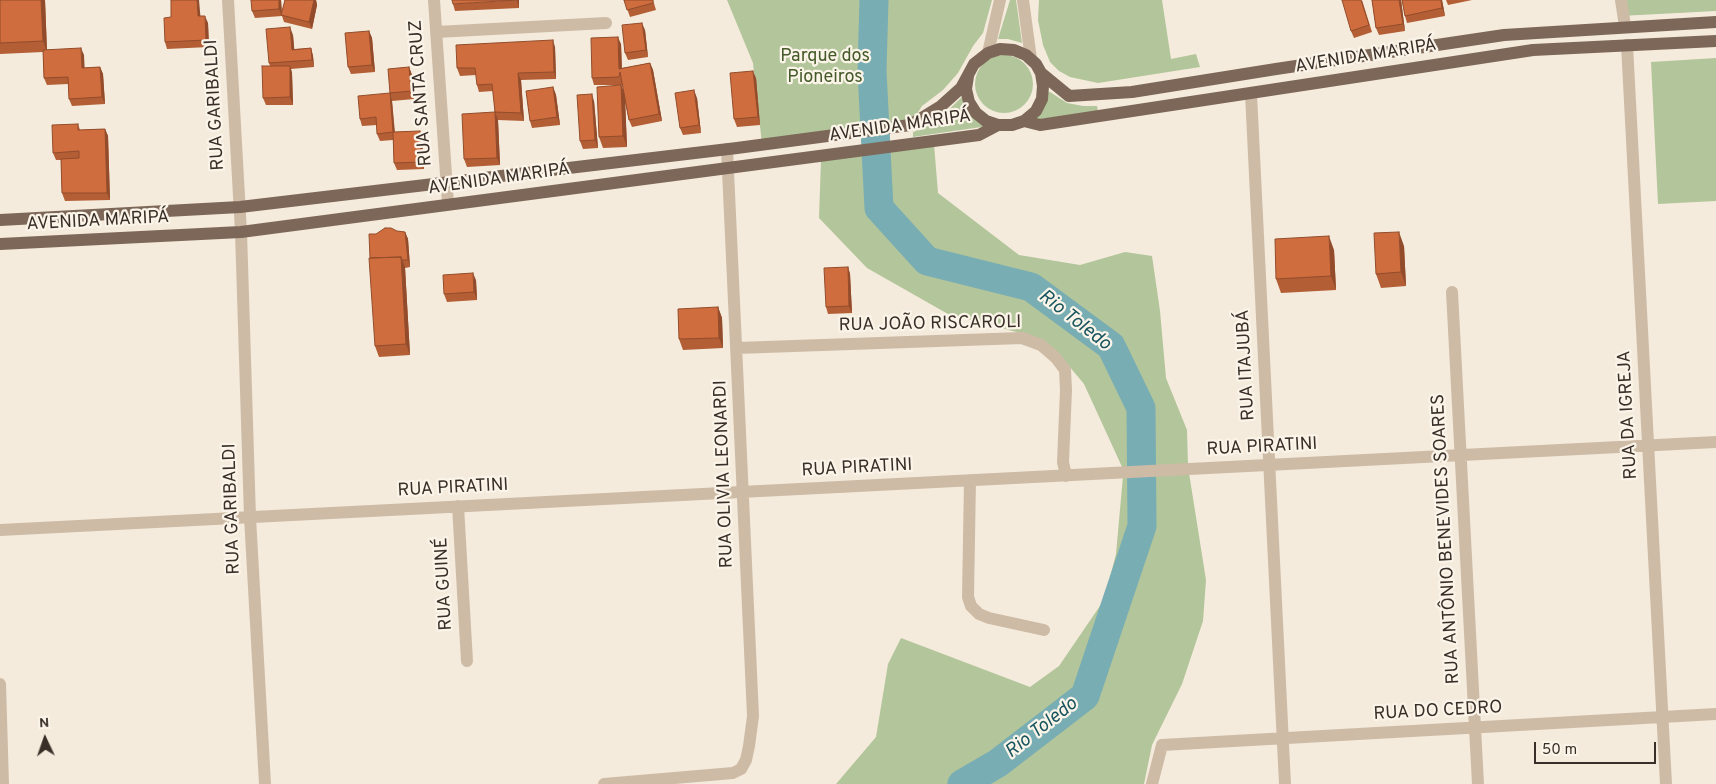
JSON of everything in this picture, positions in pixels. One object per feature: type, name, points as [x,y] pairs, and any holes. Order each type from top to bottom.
[{"type":"main road","name":"AVENIDA MARIPÁ","points":[[1040,73],[1069,96],[1132,92],[1285,67],[1504,35],[1625,26],[1716,22]]},
{"type":"main road","name":"AVENIDA MARIPÁ","points":[[1024,121],[1040,125],[1534,50],[1716,41]]},
{"type":"main road","points":[[1000,49],[1014,50],[1031,59],[1040,73],[1043,86],[1042,99],[1036,111],[1024,121],[1012,125],[998,126],[986,121],[976,113],[969,102],[966,89],[968,76],[974,64],[988,53],[1000,49]]},
{"type":"main road","name":"AVENIDA MARIPÁ","points":[[0,220],[240,208],[910,125],[941,106],[961,88],[968,76]]},
{"type":"main road","name":"AVENIDA MARIPÁ","points":[[0,244],[241,232],[979,135],[998,126]]},
{"type":"street","name":"RUA GARIBALDI","points":[[228,0],[240,208],[250,517],[265,784]]},
{"type":"street","name":"RUA SANTA CRUZ","points":[[434,0],[448,204]]},
{"type":"street","points":[[988,53],[1000,0]]},
{"type":"street","points":[[1023,0],[1031,59]]},
{"type":"street","points":[[1621,0],[1625,26]]},
{"type":"street","points":[[436,32],[606,23]]},
{"type":"street","name":"RUA DA IGREJA","points":[[1627,45],[1666,784]]},
{"type":"street","name":"RUA ITAJUBÁ","points":[[1252,94],[1285,784]]},
{"type":"street","name":"RUA OLIVIA LEONARDI","points":[[727,149],[753,716],[746,760],[741,769],[730,778]]},
{"type":"street","name":"RUA ANTÔNIO BENEVIDES SOARES","points":[[1452,292],[1478,784]]},
{"type":"street","name":"RUA JOÃO RISCAROLI","points":[[737,348],[1022,338],[1041,345],[1056,358],[1065,370],[1063,462],[1066,476]]},
{"type":"street","name":"RUA PIRATINI","points":[[0,530],[1716,442]]},
{"type":"street","points":[[970,480],[968,598],[971,606],[979,614],[989,618],[1044,630]]},
{"type":"street","name":"RUA GUINÉ","points":[[458,506],[467,661]]},
{"type":"street","points":[[0,684],[3,784]]},
{"type":"street","name":"RUA DO CEDRO","points":[[1152,784],[1162,745],[1716,714]]},
{"type":"street","points":[[604,784],[730,778]]},
{"type":"green space","name":"Parque dos Pioneiros","points":[[727,0],[992,0],[983,33],[973,46],[958,73],[943,90],[922,106],[910,125],[762,144],[753,63]]},
{"type":"green space","points":[[1010,0],[1016,0],[1022,43],[1008,39],[998,39]]},
{"type":"green space","points":[[1039,0],[1162,0],[1171,59],[1196,54],[1200,67],[1098,83],[1070,77],[1059,71],[1050,62],[1043,45],[1038,20]]},
{"type":"green space","points":[[1620,0],[1716,0],[1716,11],[1620,16]]},
{"type":"green space","points":[[1004,55],[1020,60],[1028,68],[1033,84],[1028,100],[1020,108],[1004,113],[988,108],[980,100],[975,84],[980,68],[988,60]]},
{"type":"green space","points":[[1716,58],[1716,201],[1658,204],[1651,62]]},
{"type":"green space","points":[[1047,92],[1067,103],[1097,106],[1098,111],[1035,120]]},
{"type":"green space","points":[[963,96],[988,126],[913,137],[913,132],[938,120]]},
{"type":"green space","points":[[934,144],[938,193],[1019,255],[1080,265],[1125,252],[1152,256],[1160,311],[1166,378],[1187,430],[1188,465],[1123,469],[1084,384],[1069,366],[1024,334],[948,314],[867,268],[819,218],[821,160]]},
{"type":"green space","points":[[1189,473],[1206,580],[1203,621],[1182,684],[1152,745],[1144,784],[836,784],[876,737],[888,664],[901,638],[1030,687],[1059,666],[1104,600],[1116,554],[1123,476]]},
{"type":"building","points":[[0,0],[41,0],[43,41],[0,43]]},
{"type":"building","points":[[171,0],[197,0],[198,16],[205,16],[206,40],[165,42],[164,18],[171,17]]},
{"type":"building","points":[[251,0],[279,0],[279,9],[252,11]]},
{"type":"building","points":[[285,0],[314,0],[309,22],[281,15]]},
{"type":"building","points":[[452,0],[517,0],[453,4]]},
{"type":"building","points":[[624,0],[653,0],[653,3],[627,10]]},
{"type":"building","points":[[1342,0],[1361,0],[1369,25],[1351,31]]},
{"type":"building","points":[[1372,0],[1399,0],[1403,24],[1376,28]]},
{"type":"building","points":[[1402,0],[1441,0],[1442,8],[1405,16]]},
{"type":"building","points":[[642,23],[646,50],[625,53],[622,25]]},
{"type":"building","points":[[290,27],[292,50],[311,48],[312,60],[269,63],[266,29]]},
{"type":"building","points":[[369,31],[372,65],[348,67],[345,33]]},
{"type":"building","points":[[618,37],[619,69],[650,63],[659,114],[629,120],[620,72],[619,77],[592,78],[591,38]]},
{"type":"building","points":[[553,40],[554,72],[518,73],[521,113],[495,112],[492,84],[477,85],[475,68],[457,68],[456,45]]},
{"type":"building","points":[[81,48],[82,68],[100,67],[102,97],[69,99],[68,77],[44,78],[43,50]]},
{"type":"building","points":[[262,66],[290,66],[290,97],[263,98]]},
{"type":"building","points":[[409,67],[411,91],[390,93],[388,69]]},
{"type":"building","points":[[753,71],[758,117],[734,119],[730,73]]},
{"type":"building","points":[[621,85],[623,136],[599,137],[597,87]]},
{"type":"building","points":[[553,87],[557,117],[530,121],[526,91]]},
{"type":"building","points":[[694,90],[699,125],[680,128],[675,93]]},
{"type":"building","points":[[390,93],[393,132],[377,134],[376,117],[360,119],[358,96]]},
{"type":"building","points":[[592,94],[595,140],[580,141],[577,95]]},
{"type":"building","points":[[495,112],[497,158],[464,159],[462,114]]},
{"type":"building","points":[[78,124],[78,130],[105,129],[107,193],[62,193],[61,159],[79,158],[79,151],[53,153],[52,125]]},
{"type":"building","points":[[420,131],[421,162],[394,163],[393,132]]},
{"type":"building","points":[[385,228],[405,232],[408,260],[402,260],[401,257],[370,258],[369,234],[376,234]]},
{"type":"building","points":[[1399,232],[1401,272],[1376,274],[1374,233]]},
{"type":"building","points":[[1329,236],[1331,276],[1276,279],[1275,239]]},
{"type":"building","points":[[401,257],[406,344],[375,346],[369,258]]},
{"type":"building","points":[[848,267],[849,306],[826,307],[824,268]]},
{"type":"building","points":[[473,273],[474,292],[444,294],[443,275]]},
{"type":"building","points":[[718,307],[719,338],[679,339],[678,309]]},
{"type":"waterway","name":"Rio Toledo","points":[[874,0],[872,71],[879,208],[927,261],[1031,287],[1111,346],[1141,408],[1142,526],[1085,696],[998,763],[962,784]]}]
